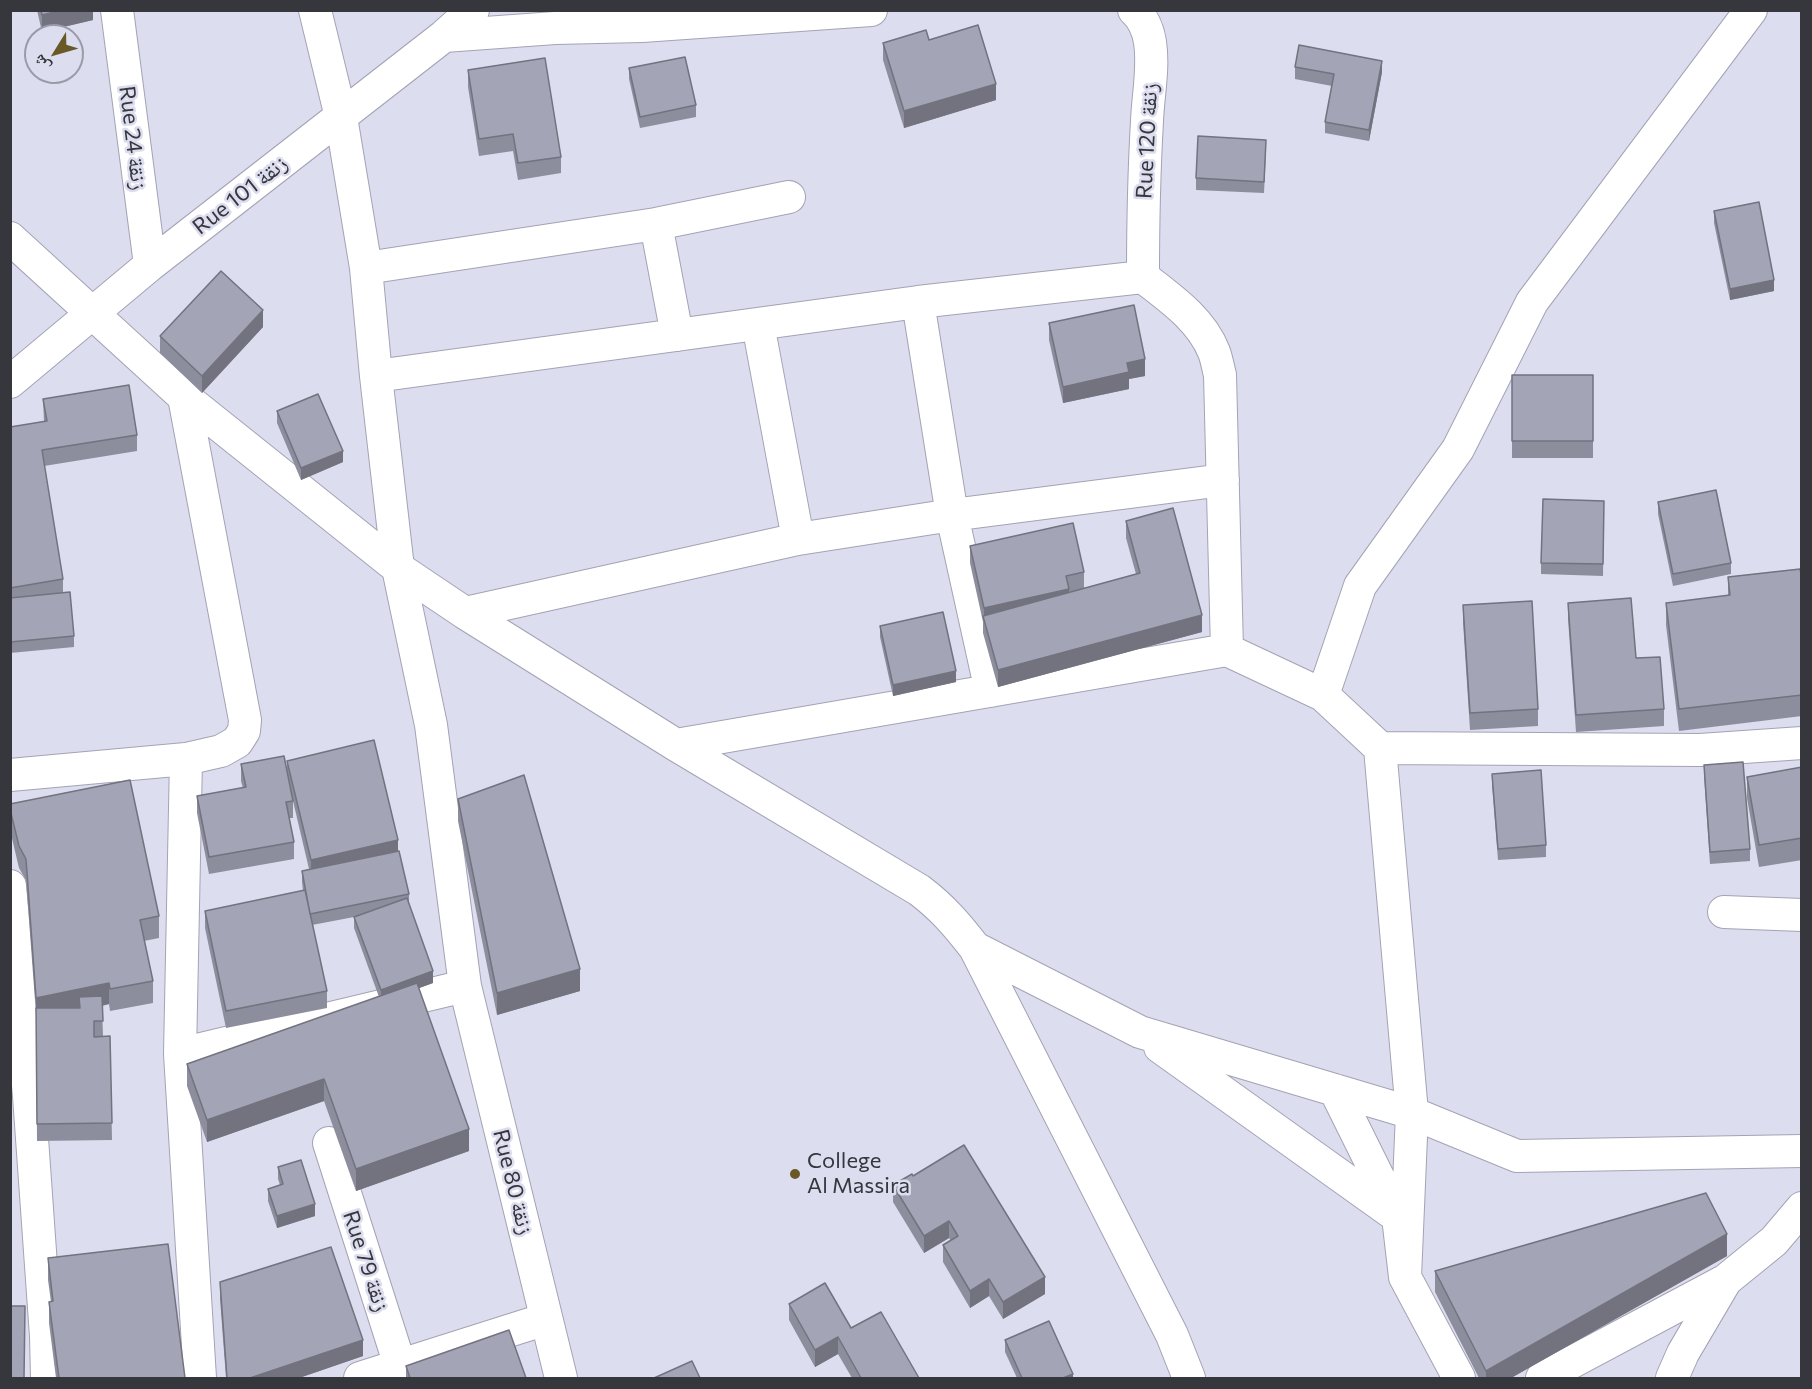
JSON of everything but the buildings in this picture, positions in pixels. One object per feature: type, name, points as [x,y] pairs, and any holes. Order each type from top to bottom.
[{"type":"street","name":"Rue 24 زنقة","points":[[117,10],[150,265]]},
{"type":"street","name":"Rue 80 زنقة","points":[[315,10],[341,117],[366,268],[398,568],[431,725],[465,986],[561,1378]]},
{"type":"street","name":"Rue 101 زنقة","points":[[10,382],[150,265],[444,36],[473,10]]},
{"type":"street","points":[[444,36],[555,28],[642,26],[871,10]]},
{"type":"street","name":"Rue 120 زنقة","points":[[1134,10],[1147,30],[1152,70],[1143,207],[1143,278]]},
{"type":"street","points":[[1323,695],[1360,586],[1458,449],[1532,302],[1751,10]]},
{"type":"street","points":[[366,268],[656,224],[789,197]]},
{"type":"street","points":[[656,224],[677,335]]},
{"type":"street","points":[[10,238],[184,397],[398,568],[465,613],[676,745],[937,903],[975,948],[1172,1335],[1190,1378]]},
{"type":"street","points":[[376,376],[918,302],[1143,278],[1180,305],[1200,328],[1214,351],[1220,375],[1227,650]]},
{"type":"street","points":[[918,302],[952,515],[992,691]]},
{"type":"street","points":[[758,324],[798,539]]},
{"type":"street","points":[[10,775],[186,759],[221,751],[237,742],[244,731],[244,720],[184,397]]},
{"type":"street","points":[[465,613],[798,539],[952,515],[1223,480]]},
{"type":"street","points":[[676,745],[1227,650],[1323,695],[1380,748],[1412,1113],[1405,1277]]},
{"type":"street","points":[[1380,748],[1700,750],[1802,743]]},
{"type":"street","points":[[186,759],[180,1054],[200,1378]]},
{"type":"street","points":[[10,886],[20,1095],[46,1336],[47,1378]]},
{"type":"street","points":[[1724,912],[1802,915]]},
{"type":"street","points":[[975,948],[1140,1032],[1398,1217]]},
{"type":"street","points":[[180,1054],[465,986]]},
{"type":"street","points":[[1140,1032],[1412,1113],[1517,1156],[1802,1151]]},
{"type":"street","points":[[1335,1090],[1398,1217],[1405,1277],[1459,1378]]},
{"type":"street","name":"Rue 79 زنقة","points":[[329,1143],[402,1372]]},
{"type":"street","points":[[1542,1378],[1726,1280],[1774,1241],[1802,1208]]},
{"type":"street","points":[[1672,1378],[1683,1353],[1726,1280]]},
{"type":"street","points":[[360,1378],[402,1372],[546,1319]]},
{"type":"place","name":"College Al Massira","points":[[795,1174]]}]
